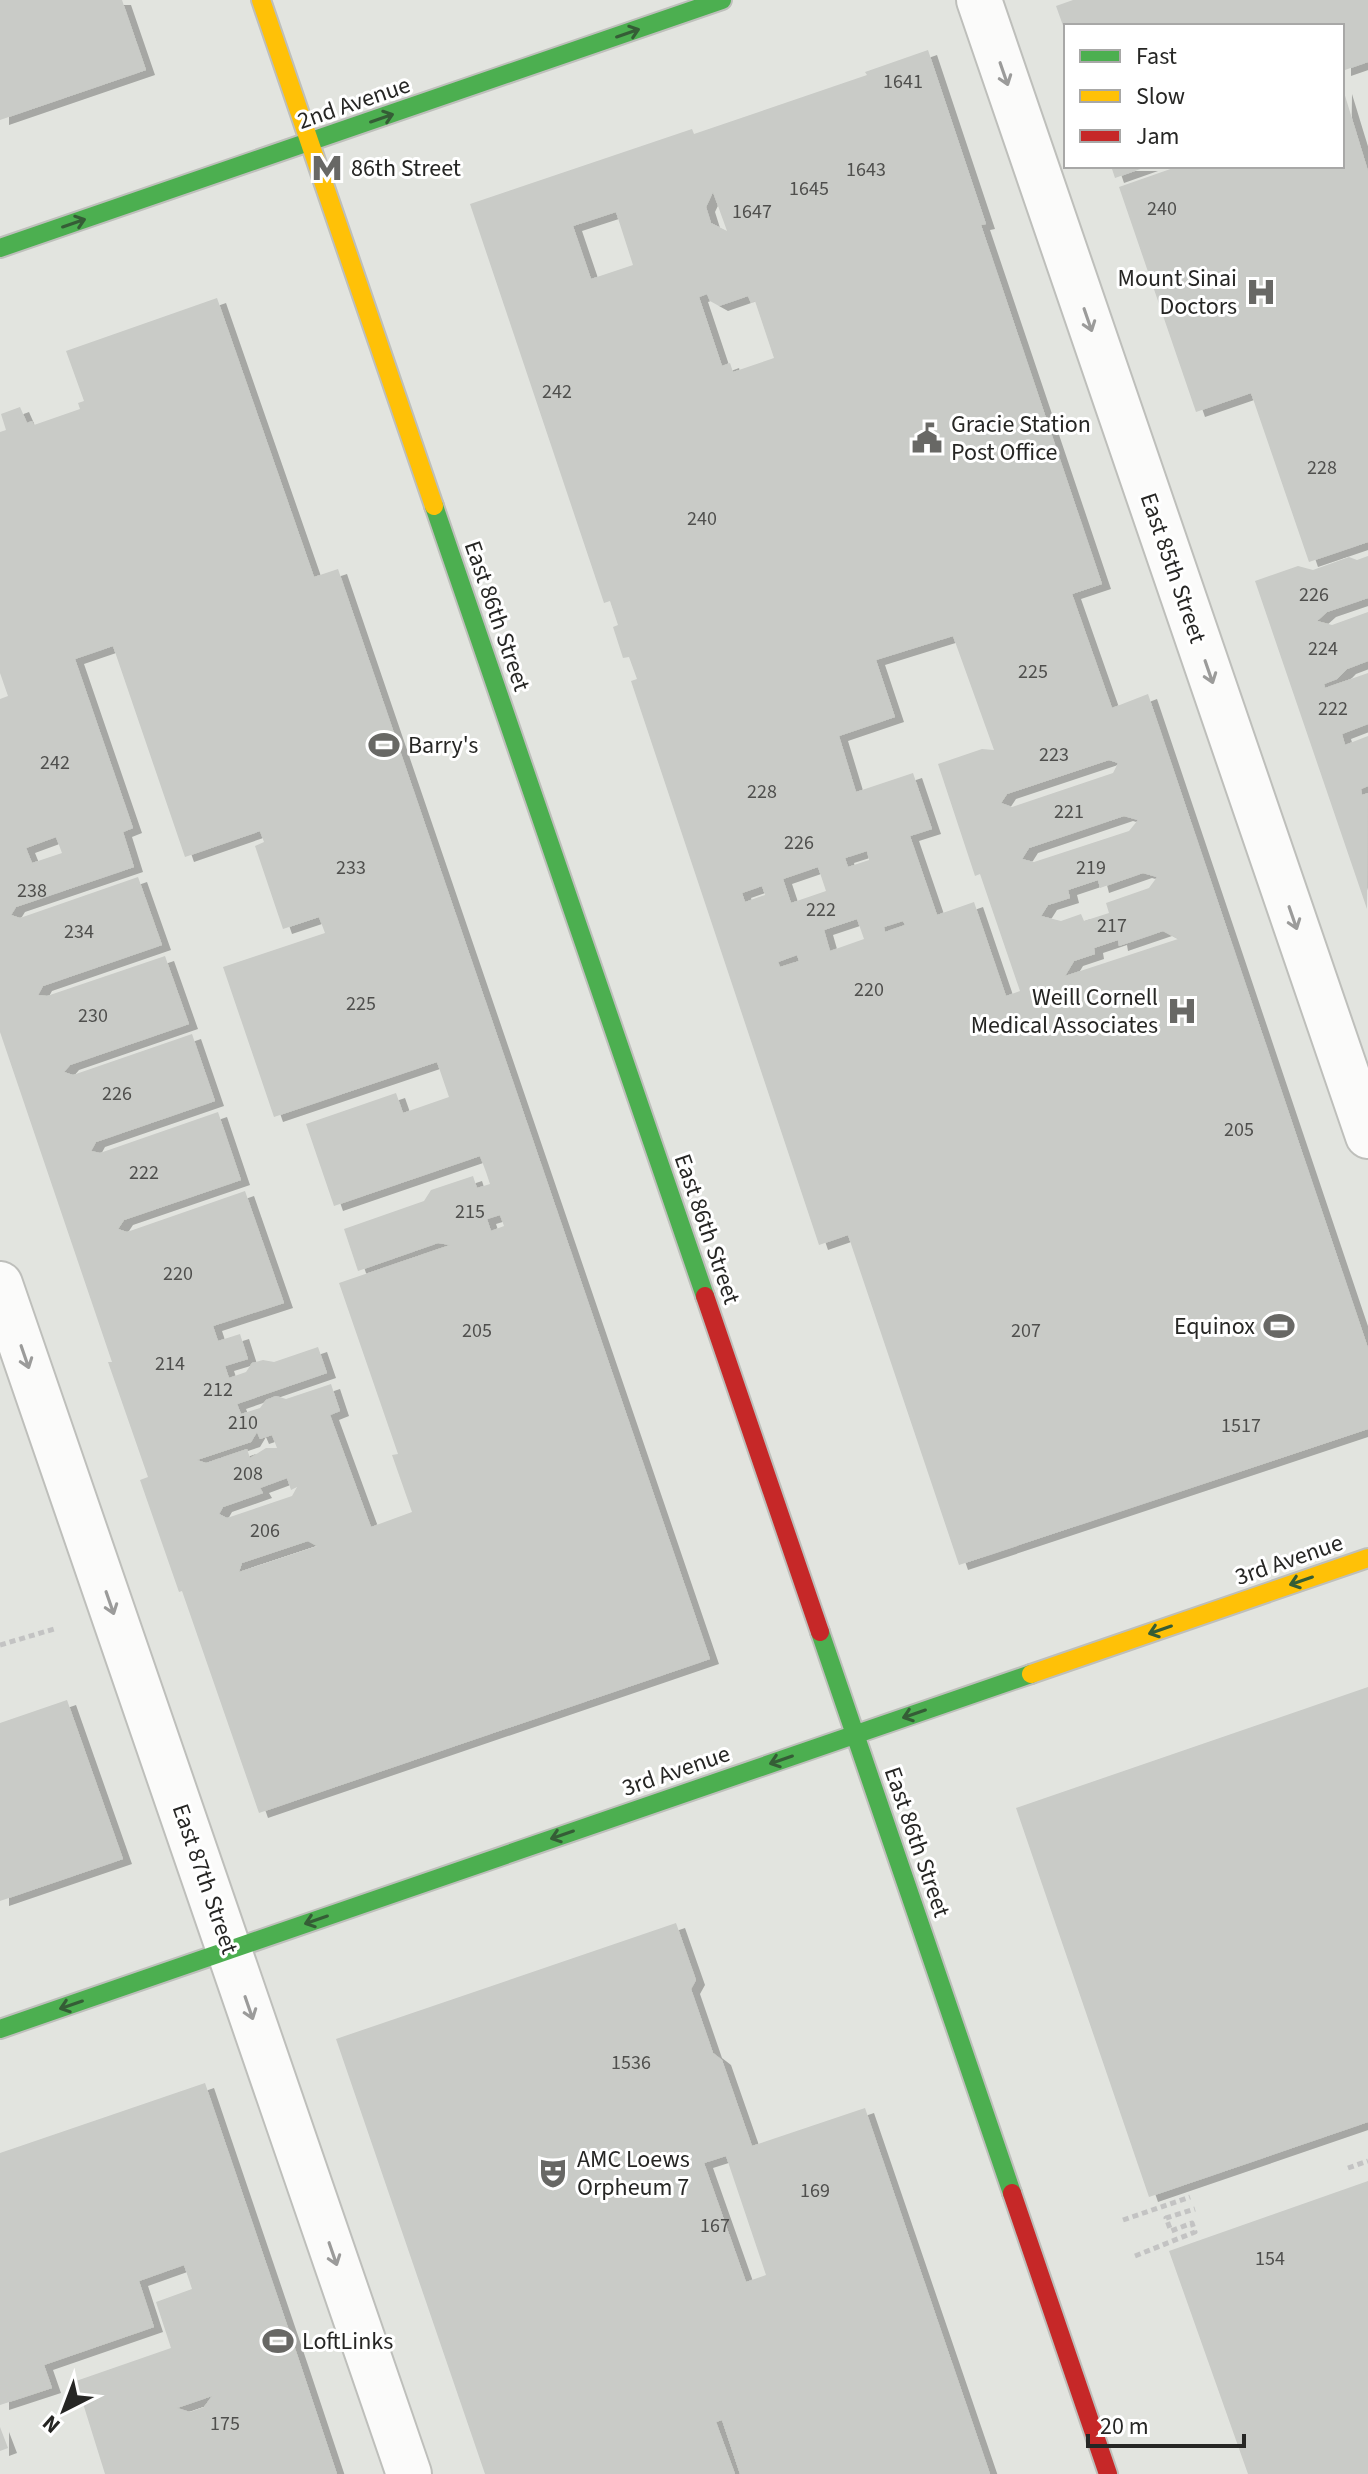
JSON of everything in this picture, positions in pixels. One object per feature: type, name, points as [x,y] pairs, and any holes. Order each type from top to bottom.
[{"type":"main road","name":"East 86th Street","points":[[261,0],[1108,2474]]},
{"type":"main road","name":"2nd Avenue","points":[[0,248],[722,0]]},
{"type":"main road","name":"3rd Avenue","points":[[0,2029],[1368,1558]]},
{"type":"street","name":"East 85th Street","points":[[979,0],[1368,1136]]},
{"type":"street","name":"East 87th Street","points":[[0,1284],[409,2474]]},
{"type":"path","points":[[0,1645],[54,1629]]},
{"type":"path","points":[[1348,2168],[1368,2161]]},
{"type":"path","points":[[1123,2220],[1190,2197]]},
{"type":"path","points":[[1135,2256],[1195,2232],[1192,2223],[1171,2231],[1166,2218],[1195,2209]]},
{"type":"building","points":[[0,0],[122,0],[146,70],[0,120]]},
{"type":"building","points":[[1073,0],[1368,0],[1368,62],[1344,70],[1344,24],[1064,24],[1064,28],[1056,6]]},
{"type":"building","points":[[928,50],[986,224],[981,225],[1102,584],[1072,594],[1112,708],[1148,694],[1368,1348],[1368,1429],[959,1565],[848,1235],[819,1245],[631,681],[637,679],[629,657],[623,658],[613,627],[618,625],[610,601],[604,603],[470,204],[692,129],[694,134],[867,75],[865,72]],"holes":[[[713,192],[727,231],[711,223],[706,207]],[[616,212],[633,265],[591,279],[573,226]],[[707,294],[710,301],[719,306],[748,296],[751,303],[755,301],[774,358],[733,372],[730,363],[722,366],[699,297]],[[953,636],[994,750],[982,749],[938,764],[975,876],[980,874],[1020,991],[1006,996],[974,902],[937,915],[910,836],[932,829],[913,773],[856,792],[839,736],[895,717],[876,660]],[[1109,760],[1118,763],[1113,773],[1012,807],[1001,803],[1007,794]],[[1124,816],[1138,820],[1129,831],[1034,862],[1022,859],[1029,848]],[[867,851],[869,860],[848,867],[845,858]],[[818,867],[826,891],[791,903],[783,879]],[[1143,873],[1157,877],[1149,888],[1106,903],[1109,913],[1084,921],[1081,914],[1061,921],[1041,916],[1048,905],[1070,898],[1068,890],[1098,880],[1100,888]],[[762,886],[765,895],[745,902],[742,893]],[[857,919],[864,939],[830,951],[824,930]],[[903,921],[905,925],[885,932],[884,927]],[[1163,931],[1178,939],[1065,976],[1074,961],[1095,954],[1094,948],[1118,940],[1119,946]],[[797,955],[799,961],[780,967],[778,962]]]},
{"type":"building","name":"Mount Sinai Doctors","points":[[1344,92],[1368,171],[1368,542],[1309,562],[1251,393],[1196,412],[1119,187],[1173,168],[1344,168]]},
{"type":"building","points":[[1112,168],[1143,168],[1115,178]]},
{"type":"building","points":[[217,298],[314,577],[338,569],[710,1659],[259,1813],[140,1480],[148,1477],[0,1032],[0,699],[8,696],[0,673],[0,432],[6,430],[1,414],[20,407],[27,423],[32,421],[34,425],[80,409],[78,403],[84,401],[66,351]],"holes":[[[113,646],[185,857],[260,831],[264,842],[255,846],[283,929],[319,917],[325,933],[223,967],[274,1117],[437,1062],[449,1097],[403,1113],[396,1093],[306,1124],[334,1206],[480,1156],[490,1184],[477,1188],[473,1176],[431,1190],[424,1201],[344,1229],[358,1271],[438,1243],[450,1245],[339,1283],[398,1454],[392,1455],[412,1512],[371,1527],[330,1415],[340,1411],[331,1384],[286,1399],[276,1396],[266,1400],[260,1408],[241,1414],[237,1404],[327,1373],[318,1347],[274,1362],[263,1360],[252,1363],[246,1372],[229,1378],[225,1366],[248,1359],[240,1334],[218,1341],[213,1326],[284,1303],[245,1191],[127,1232],[118,1229],[124,1220],[241,1180],[218,1112],[100,1153],[91,1151],[96,1142],[215,1101],[192,1034],[73,1075],[64,1072],[70,1065],[189,1024],[165,956],[47,996],[38,995],[43,986],[162,945],[138,877],[20,918],[11,915],[16,907],[134,867],[123,832],[133,828],[75,659]],[[56,837],[62,853],[32,863],[26,848]],[[500,1215],[504,1226],[491,1231],[487,1219]],[[257,1432],[260,1439],[272,1435],[277,1448],[266,1448],[250,1458],[247,1449],[206,1463],[197,1460],[251,1442]],[[287,1478],[291,1490],[297,1487],[292,1496],[227,1518],[219,1514],[223,1507],[263,1493],[260,1488]],[[308,1541],[317,1546],[239,1572],[242,1563]]]},
{"type":"building","points":[[1368,556],[1368,598],[1327,612],[1317,621],[1332,625],[1368,612],[1368,661],[1347,669],[1337,679],[1324,684],[1325,688],[1368,673],[1368,724],[1342,734],[1345,745],[1368,736],[1368,786],[1361,789],[1362,795],[1368,793],[1367,909],[1255,581],[1298,566],[1313,570],[1349,557],[1357,560]]},
{"type":"building","points":[[1368,1687],[1368,2122],[1149,2197],[1016,1808]]},
{"type":"building","points":[[67,1700],[123,1859],[0,1901],[0,1723]]},
{"type":"building","points":[[676,1923],[696,1980],[691,1989],[713,2053],[722,2060],[752,2146],[865,2108],[990,2474],[740,2474],[722,2420],[716,2422],[735,2474],[485,2474],[336,2039]],"holes":[[[726,2156],[766,2275],[746,2282],[704,2163]]]},
{"type":"building","points":[[205,2083],[337,2474],[105,2474],[76,2381],[171,2348],[156,2302],[192,2289],[184,2265],[139,2281],[154,2327],[44,2365],[52,2388],[0,2405],[0,2153]],"holes":[[[212,2396],[204,2407],[190,2412],[177,2408]]]},
{"type":"building","points":[[1368,2181],[1368,2474],[1248,2474],[1169,2251]]},
{"type":"building","points":[[0,2427],[8,2448],[0,2451]]},
{"type":"traffic: fast","points":[[0,248],[722,0]]},
{"type":"traffic: fast","points":[[434,506],[705,1296]]},
{"type":"traffic: fast","points":[[820,1632],[1012,2193]]},
{"type":"traffic: fast","points":[[0,2029],[1031,1674]]},
{"type":"traffic: slow","points":[[261,0],[434,506]]},
{"type":"traffic: slow","points":[[1031,1674],[1368,1558]]},
{"type":"traffic: jam","points":[[705,1296],[820,1632]]},
{"type":"traffic: jam","points":[[1012,2193],[1108,2474]]},
{"type":"place","name":"86th Street","points":[[327,168]]},
{"type":"place","name":"Mount Sinai Doctors","points":[[1261,292]]},
{"type":"place","name":"Gracie Station Post Office","points":[[927,438]]},
{"type":"place","name":"Barry's","points":[[384,745]]},
{"type":"place","name":"Weill Cornell Medical Associates","points":[[1182,1011]]},
{"type":"place","name":"Equinox","points":[[1279,1326]]},
{"type":"place","name":"AMC Loews Orpheum 7","points":[[553,2173]]},
{"type":"place","name":"LoftLinks","points":[[278,2341]]}]
